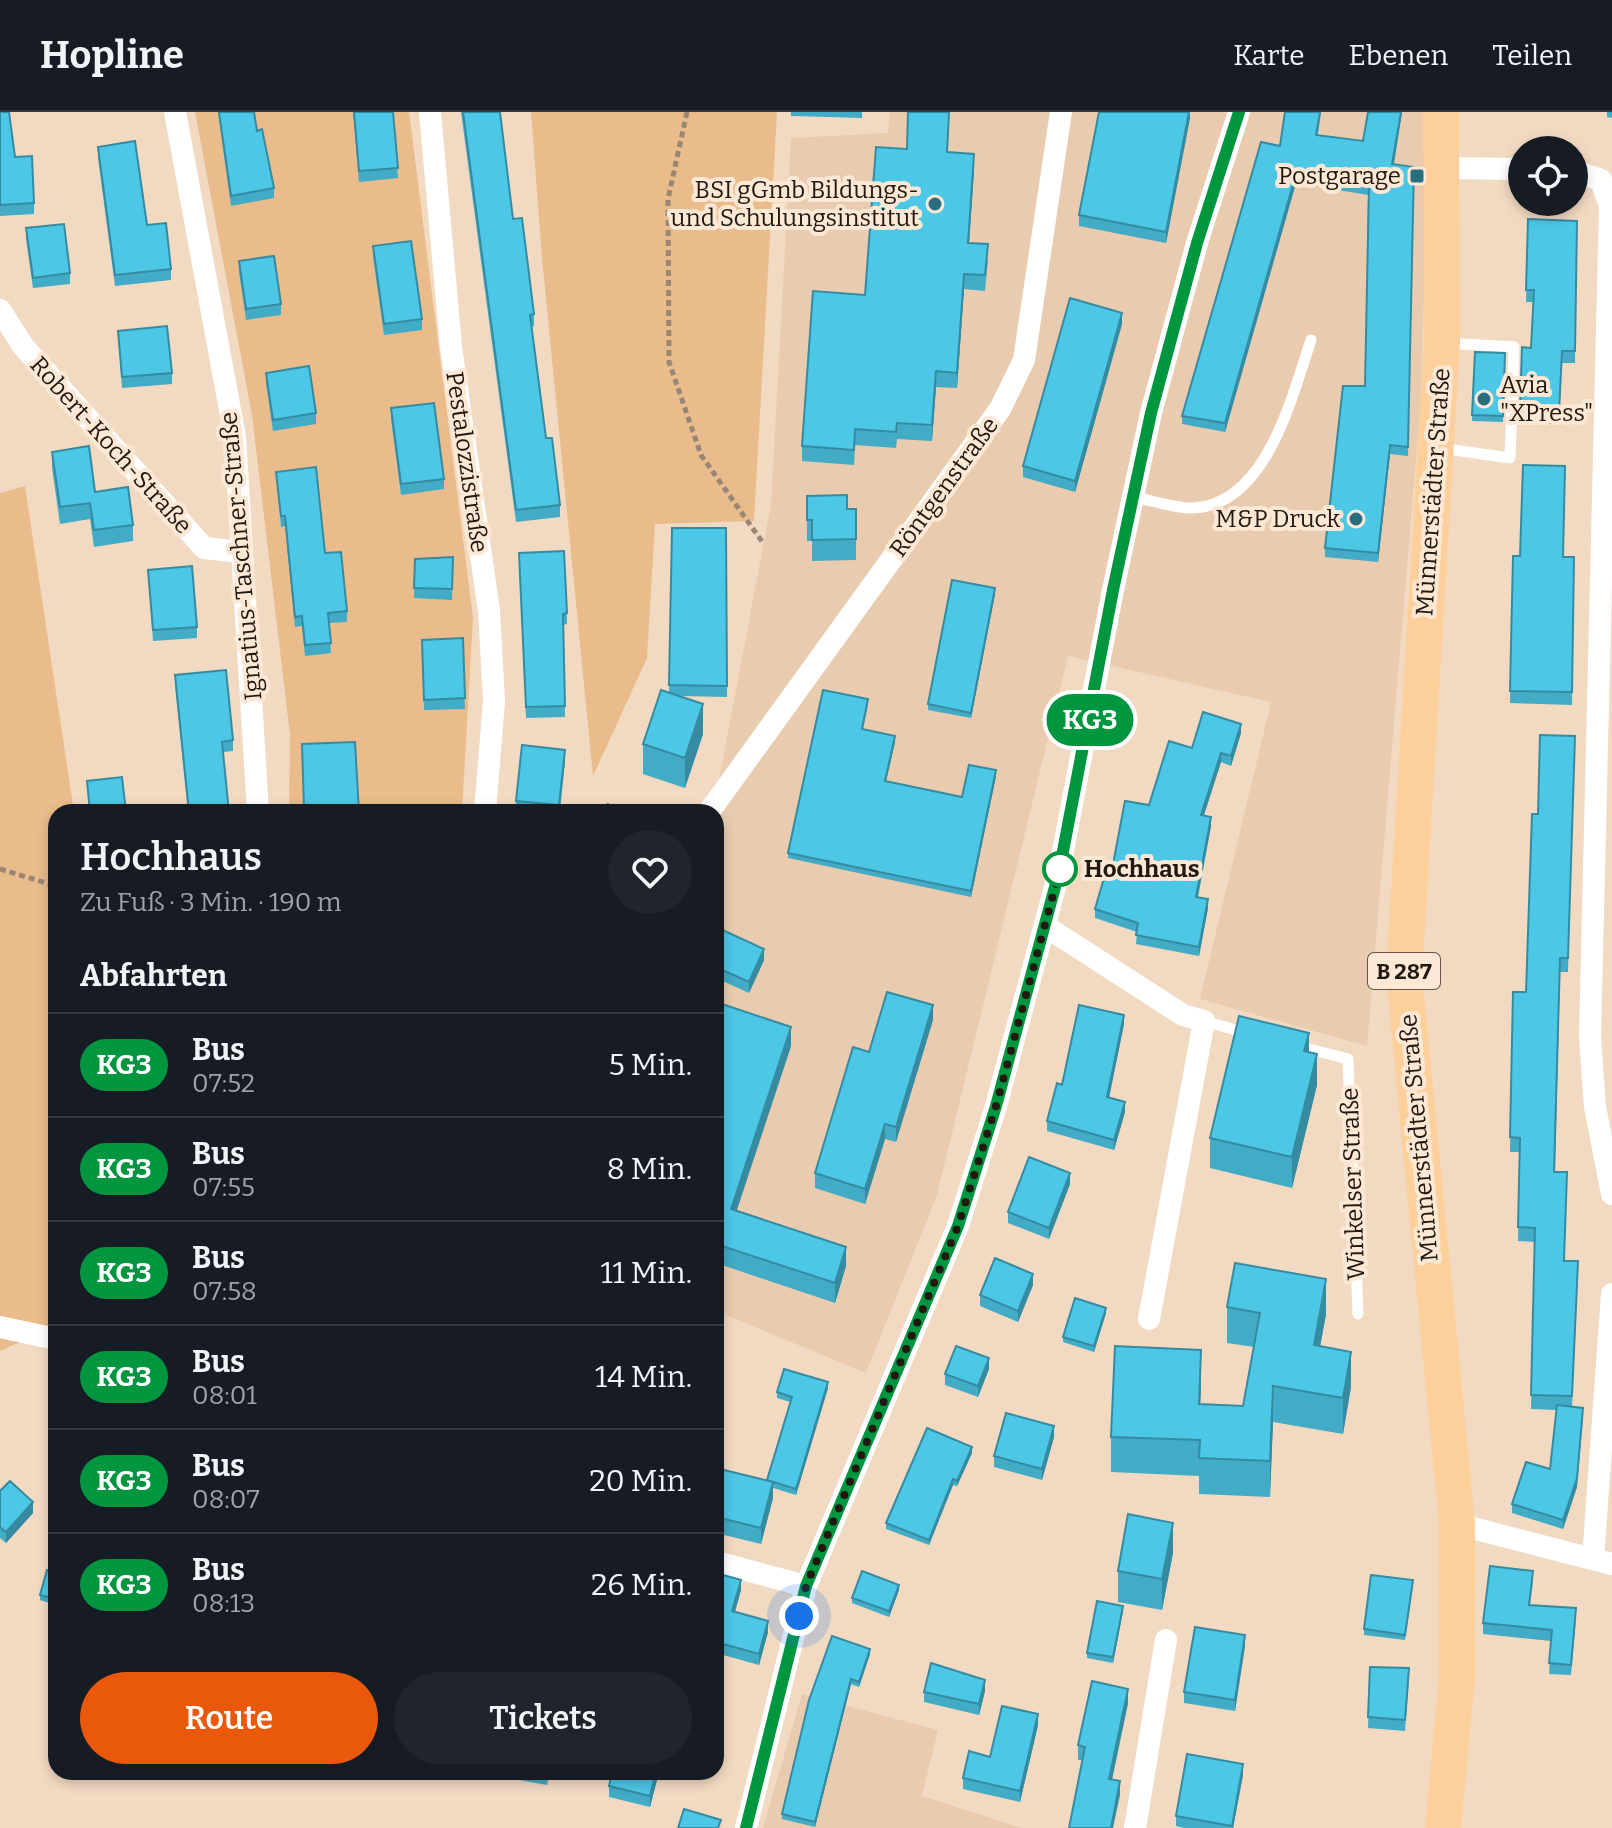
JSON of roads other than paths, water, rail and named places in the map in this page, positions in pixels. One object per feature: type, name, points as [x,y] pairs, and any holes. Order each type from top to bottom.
[{"type":"main road","name":"Münnerstädter Straße","points":[[1441,112],[1442,342],[1404,975],[1457,1524],[1457,1676],[1443,1828]]},
{"type":"street","name":"Ignatius-Taschner-Straße","points":[[175,112],[235,437],[258,804]]},
{"type":"street","name":"Pestalozzistraße","points":[[430,112],[451,347],[489,611],[494,701],[486,804]]},
{"type":"street","name":"Röntgenstraße","points":[[715,804],[1000,409],[1024,360],[1061,112]]},
{"type":"street","points":[[746,1828],[806,1586],[958,1226],[996,1106],[1045,926],[1082,768],[1113,590],[1151,413],[1197,243],[1239,112]]},
{"type":"street","points":[[1441,168],[1508,169]]},
{"type":"street","points":[[1588,176],[1601,180],[1610,206],[1590,1037],[1595,1107],[1612,1194]]},
{"type":"street","name":"Robert-Koch-Straße","points":[[0,310],[23,346],[204,548],[240,552]]},
{"type":"street","points":[[1045,926],[1183,1015],[1204,1021],[1149,1319]]},
{"type":"street","points":[[1457,1524],[1603,1561],[1612,1294]]},
{"type":"street","points":[[0,1327],[48,1337]]},
{"type":"street","points":[[724,1564],[806,1586]]},
{"type":"street","points":[[1135,1828],[1166,1640]]},
{"type":"lane","points":[[1133,497],[1193,508],[1221,502],[1253,477],[1280,429],[1311,340]]},
{"type":"lane","points":[[1435,448],[1510,458],[1514,347],[1442,342]]},
{"type":"lane","points":[[1204,1021],[1261,1036]]},
{"type":"lane","name":"Winkelser Straße","points":[[1276,1040],[1348,1059],[1358,1314]]},
{"type":"place","name":"Postgarage","points":[[1417,176]]},
{"type":"place","name":"BSI gGmb Bildungs- und Schulungsinstitut","points":[[935,204]]},
{"type":"place","name":"Avia \"XPress\"","points":[[1484,399]]},
{"type":"place","name":"M&P Druck","points":[[1356,519]]},
{"type":"place","name":"Hochhaus","points":[[1060,869]]}]
